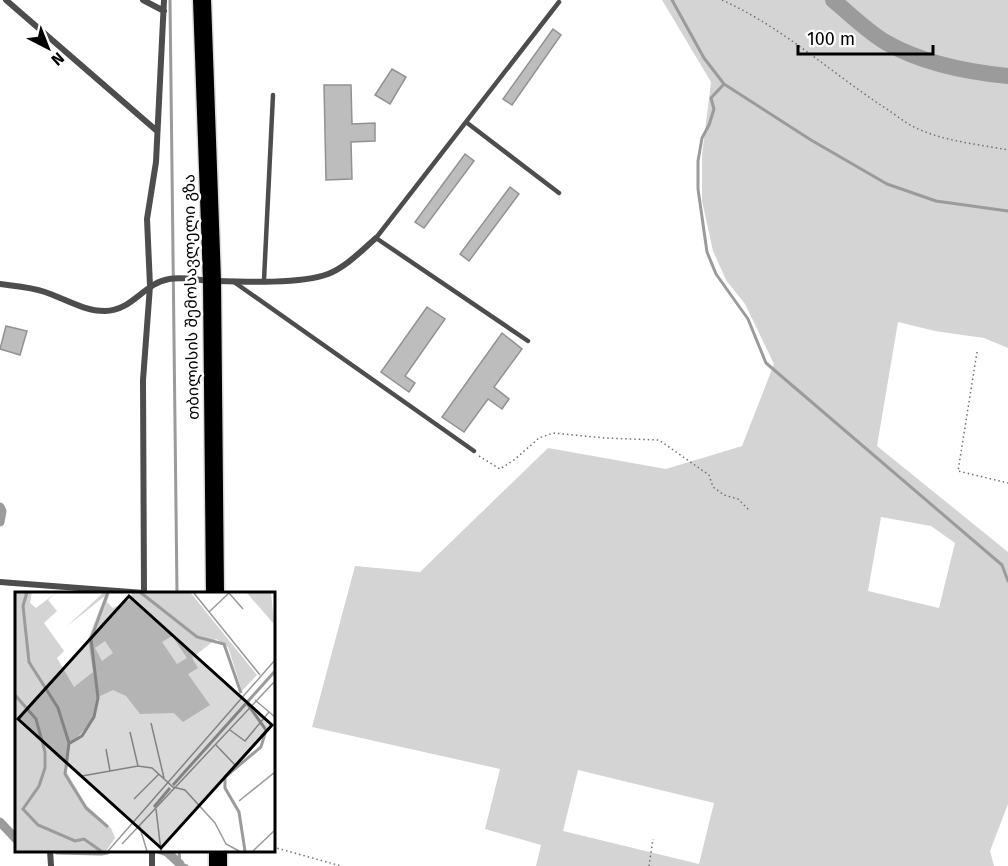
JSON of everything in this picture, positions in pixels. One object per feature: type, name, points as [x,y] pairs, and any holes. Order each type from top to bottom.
[{"type":"highway","name":"თბილისის შემოსავლელი გზა","points":[[202,0],[212,281],[215,592]]},
{"type":"street","points":[[6,0],[157,131]]},
{"type":"street","points":[[143,0],[164,11]]},
{"type":"street","points":[[144,592],[143,380],[150,286],[147,219],[156,162],[164,0]]},
{"type":"street","points":[[0,284],[44,291],[71,303],[109,311],[129,304],[150,286],[169,279],[233,281],[311,279],[330,273],[346,263],[375,238]]},
{"type":"street","points":[[0,582],[131,592]]},
{"type":"street","points":[[50,851],[51,866]]},
{"type":"lane","points":[[528,341],[375,238],[560,2]]},
{"type":"lane","points":[[264,280],[273,95]]},
{"type":"lane","points":[[466,122],[559,193]]},
{"type":"lane","points":[[233,281],[474,451]]},
{"type":"path","points":[[722,0],[749,12],[789,38],[838,77],[914,127],[951,139],[1008,150]]},
{"type":"path","points":[[977,352],[958,471],[1008,483]]},
{"type":"path","points":[[474,451],[481,459],[500,469],[539,438],[553,433],[659,440],[709,475],[713,487],[724,495],[738,499],[749,510]]},
{"type":"path","points":[[649,866],[653,839]]},
{"type":"path","points":[[274,847],[341,866]]},
{"type":"shaded area","points":[[662,0],[1008,0],[1008,348],[984,338],[935,331],[898,322],[877,446],[1008,552],[1008,804],[990,851],[994,866],[536,866],[541,845],[485,829],[500,769],[312,727],[355,566],[420,572],[548,448],[666,469],[742,446],[774,364],[745,304],[726,280],[713,251],[702,201],[702,155],[711,82]],"holes":[[[881,517],[931,526],[955,543],[939,608],[868,591]],[[578,770],[714,803],[699,864],[563,831]]]},
{"type":"building","points":[[553,29],[561,35],[512,105],[503,99]]},
{"type":"building","points":[[392,69],[406,77],[390,104],[375,95]]},
{"type":"building","points":[[324,85],[351,85],[352,124],[375,123],[375,141],[351,142],[352,179],[326,180]]},
{"type":"building","points":[[465,154],[474,161],[424,228],[415,222]]},
{"type":"building","points":[[510,187],[519,194],[469,261],[460,254]]},
{"type":"building","points":[[427,307],[445,319],[405,376],[415,383],[409,392],[381,372]]},
{"type":"building","points":[[6,326],[27,331],[20,355],[0,349]]},
{"type":"building","points":[[502,333],[522,349],[494,387],[509,399],[502,409],[488,399],[464,432],[442,417]]},
{"type":"waterway","points":[[170,0],[177,592]]},
{"type":"waterway","points":[[672,0],[704,58],[724,84],[811,140],[887,184],[936,201],[1008,211]]},
{"type":"waterway","points":[[833,0],[873,34],[901,50],[946,66],[1008,76]]},
{"type":"waterway","points":[[724,84],[711,98],[714,109],[702,138],[698,161],[698,189],[707,252],[716,274],[748,319],[766,363],[1002,565],[1008,581]]},
{"type":"waterway","points":[[0,507],[2,511],[0,522]]},
{"type":"waterway","points":[[0,822],[15,838]]},
{"type":"waterway","points":[[164,851],[180,864]]},
{"type":"waterway","points":[[179,851],[180,866]]},
{"type":"waterway","points":[[180,864],[187,866]]}]
